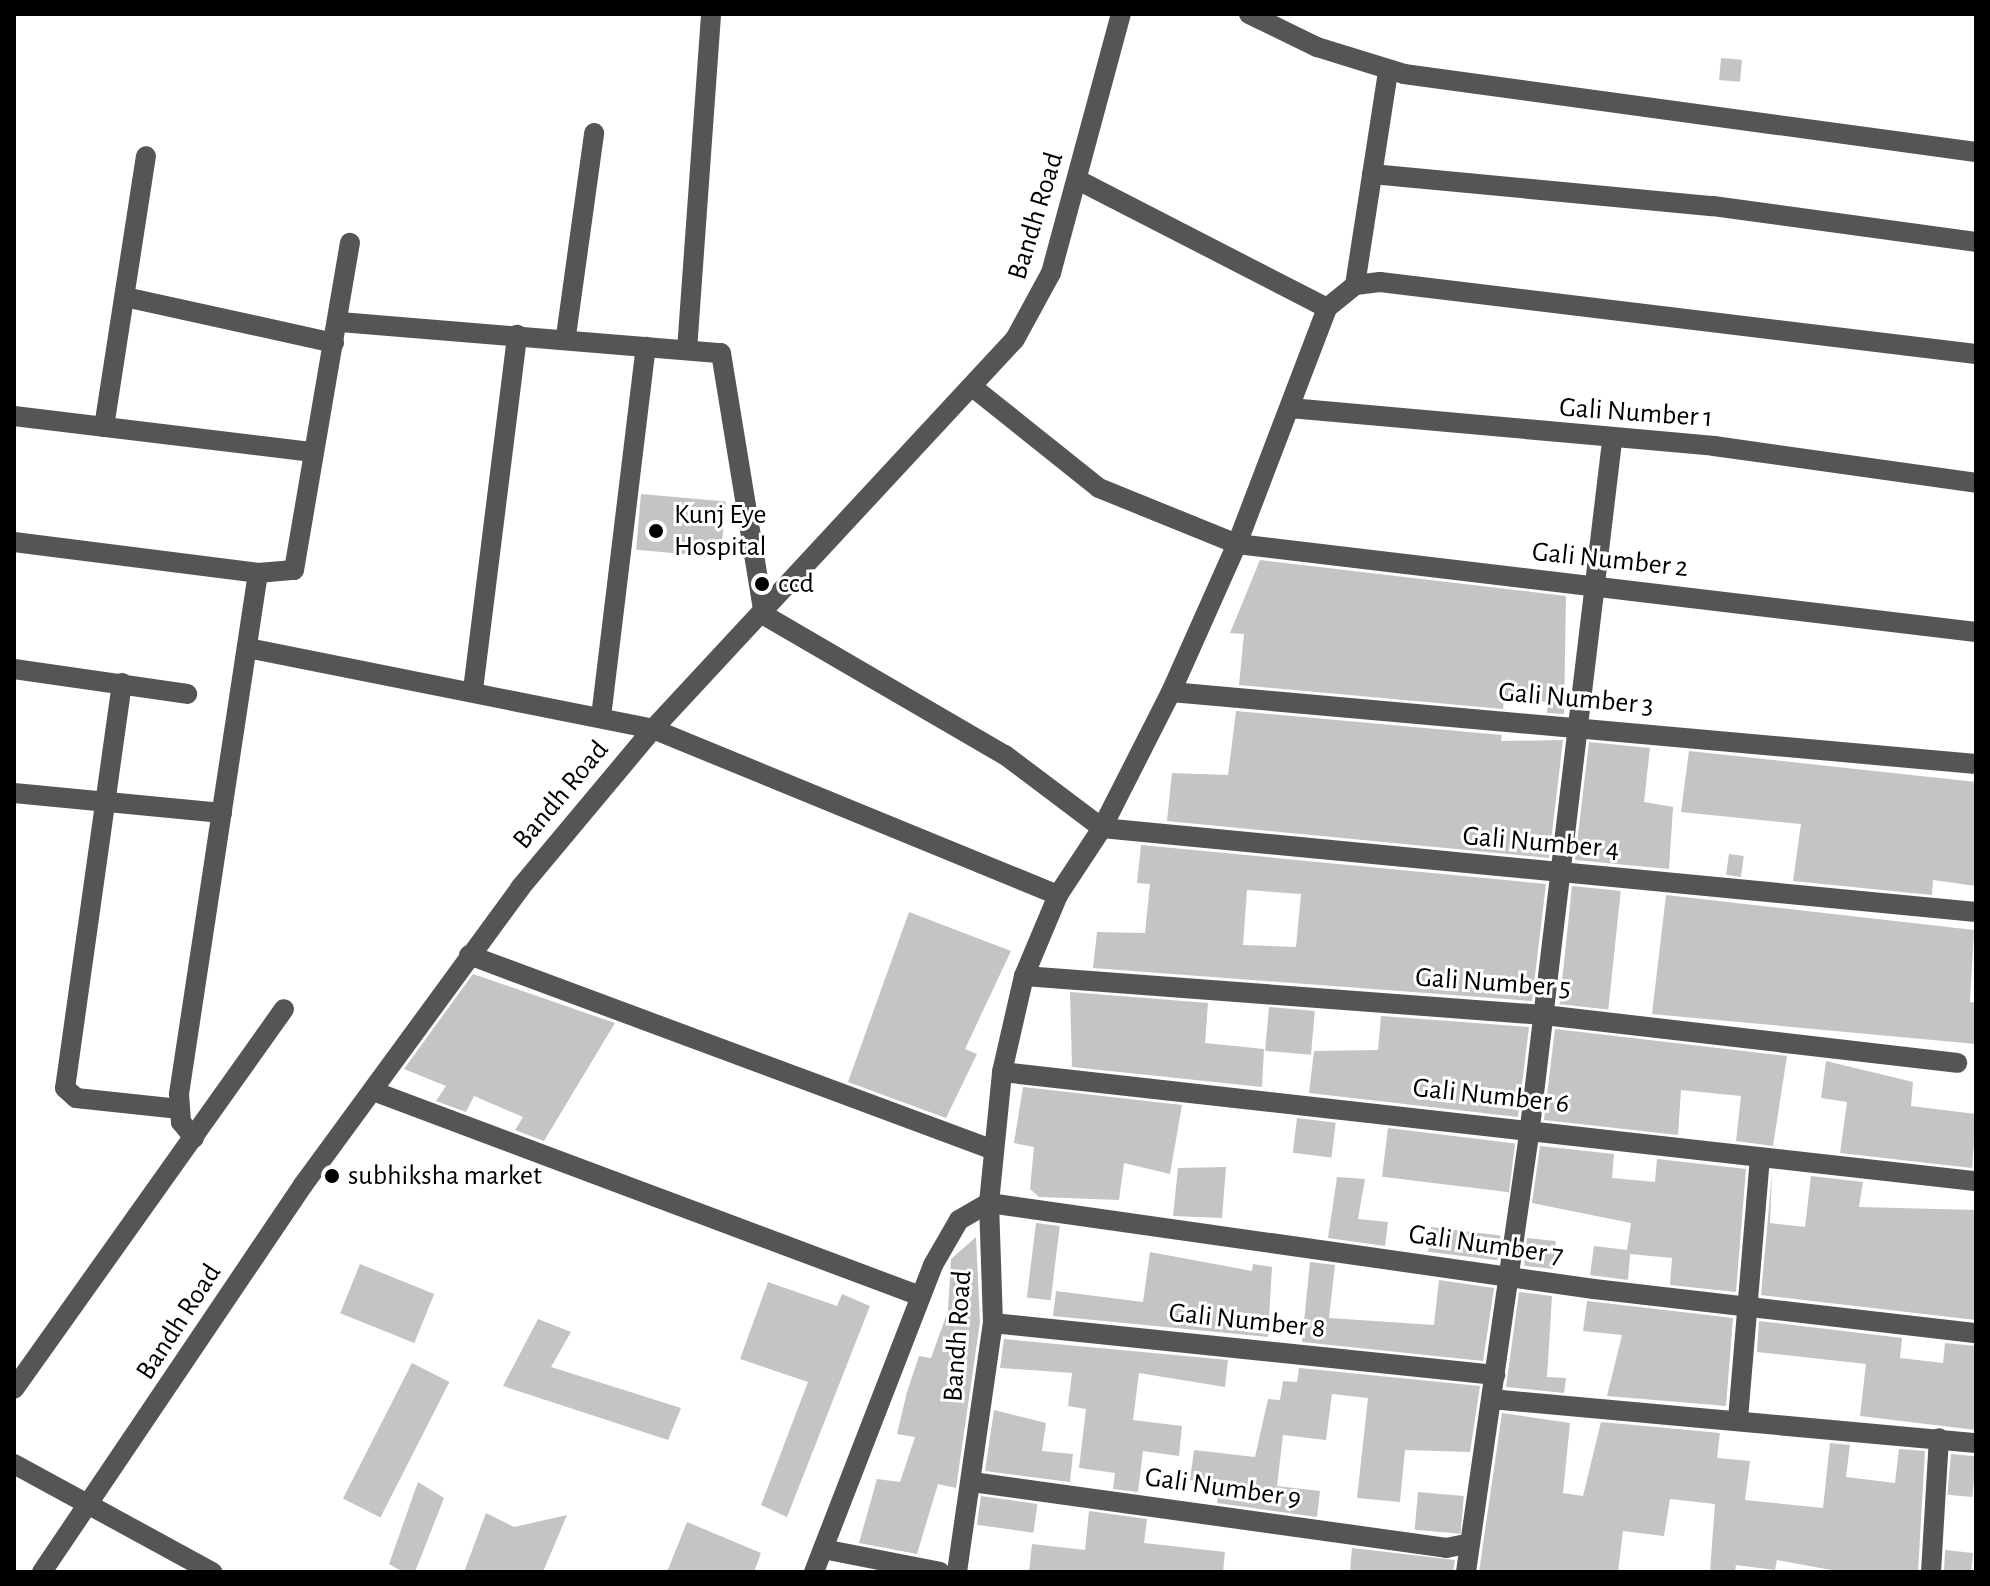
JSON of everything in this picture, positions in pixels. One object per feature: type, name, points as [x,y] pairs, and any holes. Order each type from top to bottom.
[{"type":"street","points":[[687,350],[711,14]]},
{"type":"street","name":"Bandh Road","points":[[42,1572],[92,1506],[373,1091],[469,955],[653,729],[975,389],[1038,305],[1078,180],[1121,14]]},
{"type":"street","points":[[1249,14],[1388,71],[1976,152]]},
{"type":"street","points":[[1078,180],[1327,308],[1355,285],[1388,71]]},
{"type":"street","points":[[566,336],[594,133]]},
{"type":"street","points":[[104,427],[146,156]]},
{"type":"street","points":[[1372,174],[1713,206],[1976,242]]},
{"type":"street","points":[[14,542],[258,573],[296,566],[311,452],[340,322],[350,243]]},
{"type":"street","points":[[1355,285],[1976,354]]},
{"type":"street","points":[[125,297],[334,343]]},
{"type":"street","name":"Bandh Road","points":[[957,1572],[993,1323],[989,1203],[1002,1072],[1024,976],[1058,895],[1102,828],[1171,692],[1237,544],[1327,308]]},
{"type":"street","points":[[340,322],[566,336],[723,355],[764,615],[1005,755],[1102,828]]},
{"type":"street","points":[[473,690],[517,335]]},
{"type":"street","points":[[601,717],[646,347]]},
{"type":"street","name":"Gali Number 2","points":[[975,389],[1099,488],[1237,544],[1976,632]]},
{"type":"street","name":"Gali Number 1","points":[[1290,408],[1612,441],[1714,446],[1976,483]]},
{"type":"street","points":[[14,416],[311,452]]},
{"type":"street","points":[[1466,1572],[1466,1544],[1495,1375],[1505,1276],[1530,1127],[1563,874],[1577,727],[1612,441]]},
{"type":"street","points":[[194,1138],[179,1109],[258,573]]},
{"type":"street","points":[[248,648],[473,690],[653,729],[1058,895]]},
{"type":"street","points":[[14,669],[187,694]]},
{"type":"street","points":[[122,683],[103,799],[65,1088],[76,1098],[179,1109]]},
{"type":"street","name":"Gali Number 3","points":[[1171,692],[1976,764]]},
{"type":"street","points":[[14,793],[103,799],[222,813]]},
{"type":"street","name":"Gali Number 4","points":[[1102,828],[1976,912]]},
{"type":"street","points":[[469,955],[994,1150]]},
{"type":"street","name":"Gali Number 5","points":[[1024,976],[1544,1015],[1957,1063]]},
{"type":"street","points":[[14,1389],[284,1009]]},
{"type":"street","name":"Gali Number 6","points":[[1002,1072],[1530,1127],[1760,1158],[1973,1181]]},
{"type":"street","points":[[373,1091],[920,1296]]},
{"type":"street","points":[[1738,1419],[1760,1158]]},
{"type":"street","points":[[814,1572],[920,1296],[959,1220],[989,1203]]},
{"type":"street","name":"Gali Number 7","points":[[989,1203],[1748,1309],[1976,1333]]},
{"type":"street","name":"Gali Number 8","points":[[993,1323],[1495,1375]]},
{"type":"street","points":[[1491,1399],[1976,1443]]},
{"type":"street","points":[[1931,1572],[1939,1438]]},
{"type":"street","points":[[14,1464],[212,1572]]},
{"type":"street","name":"Gali Number 9","points":[[972,1482],[1446,1548],[1466,1544]]},
{"type":"street","points":[[823,1549],[940,1572]]},
{"type":"building","points":[[1721,58],[1742,60],[1740,82],[1719,80]]},
{"type":"building","points":[[641,494],[726,501],[721,557],[636,550]]},
{"type":"building","points":[[1260,560],[1566,596],[1564,714],[1547,713],[1548,702],[1504,699],[1503,709],[1239,685],[1244,634],[1230,633]]},
{"type":"building","points":[[1236,711],[1502,735],[1501,741],[1563,740],[1549,858],[1167,821],[1172,773],[1228,775]]},
{"type":"building","points":[[1589,742],[1650,748],[1644,802],[1673,807],[1669,869],[1575,860]]},
{"type":"building","points":[[1689,751],[1976,782],[1976,886],[1933,880],[1932,895],[1793,881],[1801,824],[1681,812]]},
{"type":"building","points":[[1141,845],[1546,884],[1532,1001],[1093,968],[1097,932],[1145,933],[1150,884],[1137,883]],"holes":[[[1247,890],[1301,894],[1296,947],[1243,945]]]},
{"type":"building","points":[[1729,854],[1744,856],[1741,877],[1726,875]]},
{"type":"building","points":[[1572,886],[1621,891],[1608,1009],[1560,1004]]},
{"type":"building","points":[[1666,895],[1974,930],[1970,1002],[1976,1003],[1976,1044],[1652,1014]]},
{"type":"building","points":[[909,912],[1011,951],[965,1049],[977,1054],[946,1118],[848,1082]]},
{"type":"building","points":[[473,974],[615,1023],[544,1141],[515,1130],[523,1117],[474,1096],[466,1112],[436,1101],[446,1086],[404,1069]]},
{"type":"building","points":[[1070,992],[1208,1003],[1205,1043],[1264,1049],[1262,1087],[1072,1067]]},
{"type":"building","points":[[1269,1007],[1315,1011],[1311,1055],[1265,1051]]},
{"type":"building","points":[[1381,1016],[1529,1027],[1518,1117],[1309,1093],[1314,1051],[1378,1050]]},
{"type":"building","points":[[1555,1029],[1787,1056],[1773,1146],[1736,1141],[1741,1096],[1681,1090],[1678,1135],[1544,1120]]},
{"type":"building","points":[[1826,1061],[1913,1082],[1911,1106],[1976,1114],[1972,1168],[1840,1153],[1847,1102],[1821,1098]]},
{"type":"building","points":[[1023,1087],[1182,1105],[1170,1174],[1124,1163],[1119,1200],[1039,1197],[1030,1189],[1034,1147],[1014,1143]]},
{"type":"building","points":[[1297,1118],[1336,1123],[1331,1157],[1293,1153]]},
{"type":"building","points":[[1388,1128],[1515,1144],[1509,1192],[1382,1177]]},
{"type":"building","points":[[1540,1146],[1614,1154],[1612,1178],[1655,1182],[1657,1159],[1746,1169],[1736,1292],[1670,1285],[1672,1258],[1630,1254],[1628,1280],[1590,1275],[1594,1246],[1627,1250],[1631,1223],[1532,1203]]},
{"type":"building","points":[[1226,1167],[1222,1218],[1173,1216],[1178,1168]]},
{"type":"building","points":[[1772,1173],[1770,1223],[1805,1227],[1811,1176],[1863,1182],[1859,1207],[1976,1210],[1976,1320],[1761,1295]]},
{"type":"building","points":[[1337,1177],[1365,1179],[1358,1219],[1388,1222],[1385,1246],[1328,1238]]},
{"type":"building","points":[[1036,1223],[1060,1226],[1051,1300],[1027,1297]]},
{"type":"building","points":[[1431,1227],[1500,1236],[1497,1260],[1428,1252]]},
{"type":"building","points":[[976,1237],[980,1322],[956,1488],[938,1484],[917,1554],[859,1543],[877,1479],[900,1482],[915,1437],[897,1434],[907,1392],[919,1356],[931,1358],[948,1311],[951,1259]]},
{"type":"building","points":[[1527,1238],[1556,1241],[1553,1269],[1524,1266]]},
{"type":"building","points":[[1150,1252],[1252,1271],[1253,1264],[1272,1267],[1268,1337],[1053,1316],[1056,1291],[1143,1302]]},
{"type":"building","points":[[1310,1262],[1335,1265],[1329,1318],[1434,1325],[1439,1280],[1494,1288],[1483,1361],[1302,1342]]},
{"type":"building","points":[[360,1264],[434,1294],[414,1343],[340,1313]]},
{"type":"building","points":[[768,1282],[837,1306],[842,1294],[870,1306],[787,1517],[761,1505],[808,1382],[740,1359]]},
{"type":"building","points":[[1519,1292],[1552,1296],[1547,1377],[1566,1378],[1564,1393],[1506,1387]]},
{"type":"building","points":[[1587,1301],[1733,1318],[1726,1406],[1607,1396],[1622,1335],[1583,1331]]},
{"type":"building","points":[[538,1319],[571,1332],[551,1367],[681,1408],[668,1440],[503,1386]]},
{"type":"building","points":[[1759,1321],[1902,1338],[1900,1358],[1943,1363],[1945,1343],[1976,1346],[1976,1430],[1860,1416],[1866,1364],[1757,1352]]},
{"type":"building","points":[[1004,1339],[1228,1360],[1225,1387],[1139,1373],[1133,1420],[1182,1426],[1179,1456],[1143,1451],[1138,1492],[1113,1489],[1115,1473],[1079,1468],[1086,1409],[1068,1406],[1072,1373],[1000,1368]]},
{"type":"building","points":[[412,1363],[449,1382],[380,1518],[343,1498]]},
{"type":"building","points":[[1299,1368],[1480,1386],[1470,1452],[1405,1450],[1400,1502],[1357,1498],[1368,1398],[1332,1394],[1326,1440],[1283,1435],[1277,1486],[1320,1491],[1317,1517],[1217,1503],[1220,1483],[1190,1480],[1194,1450],[1255,1457],[1268,1399],[1280,1400],[1283,1381],[1297,1382]]},
{"type":"building","points":[[994,1410],[1046,1423],[1042,1451],[1073,1454],[1070,1482],[985,1471]]},
{"type":"building","points":[[1502,1413],[1570,1423],[1563,1493],[1583,1496],[1601,1422],[1720,1433],[1717,1458],[1750,1461],[1745,1500],[1823,1508],[1830,1443],[1850,1445],[1846,1477],[1895,1483],[1899,1449],[1925,1451],[1918,1572],[1842,1572],[1777,1560],[1775,1570],[1736,1565],[1735,1572],[1710,1572],[1715,1504],[1670,1499],[1664,1536],[1623,1531],[1618,1572],[1479,1572]]},
{"type":"building","points":[[1951,1454],[1976,1456],[1972,1497],[1947,1495]]},
{"type":"building","points":[[418,1482],[444,1498],[415,1572],[403,1572],[389,1564]]},
{"type":"building","points":[[1418,1492],[1464,1496],[1461,1534],[1415,1530]]},
{"type":"building","points":[[981,1496],[1037,1504],[1033,1533],[977,1525]]},
{"type":"building","points":[[1089,1511],[1147,1519],[1144,1543],[1225,1552],[1223,1572],[1029,1572],[1032,1544],[1085,1550]]},
{"type":"building","points":[[486,1513],[514,1527],[567,1515],[543,1572],[464,1572]]},
{"type":"building","points":[[687,1522],[761,1553],[754,1572],[667,1572]]},
{"type":"building","points":[[1352,1548],[1455,1560],[1453,1572],[1350,1572]]},
{"type":"building","points":[[1945,1550],[1973,1553],[1971,1572],[1944,1572]]},
{"type":"place","name":"Kunj Eye Hospital","points":[[656,531]]},
{"type":"place","name":"ccd","points":[[762,584]]},
{"type":"place","name":"subhiksha market","points":[[332,1176]]}]
